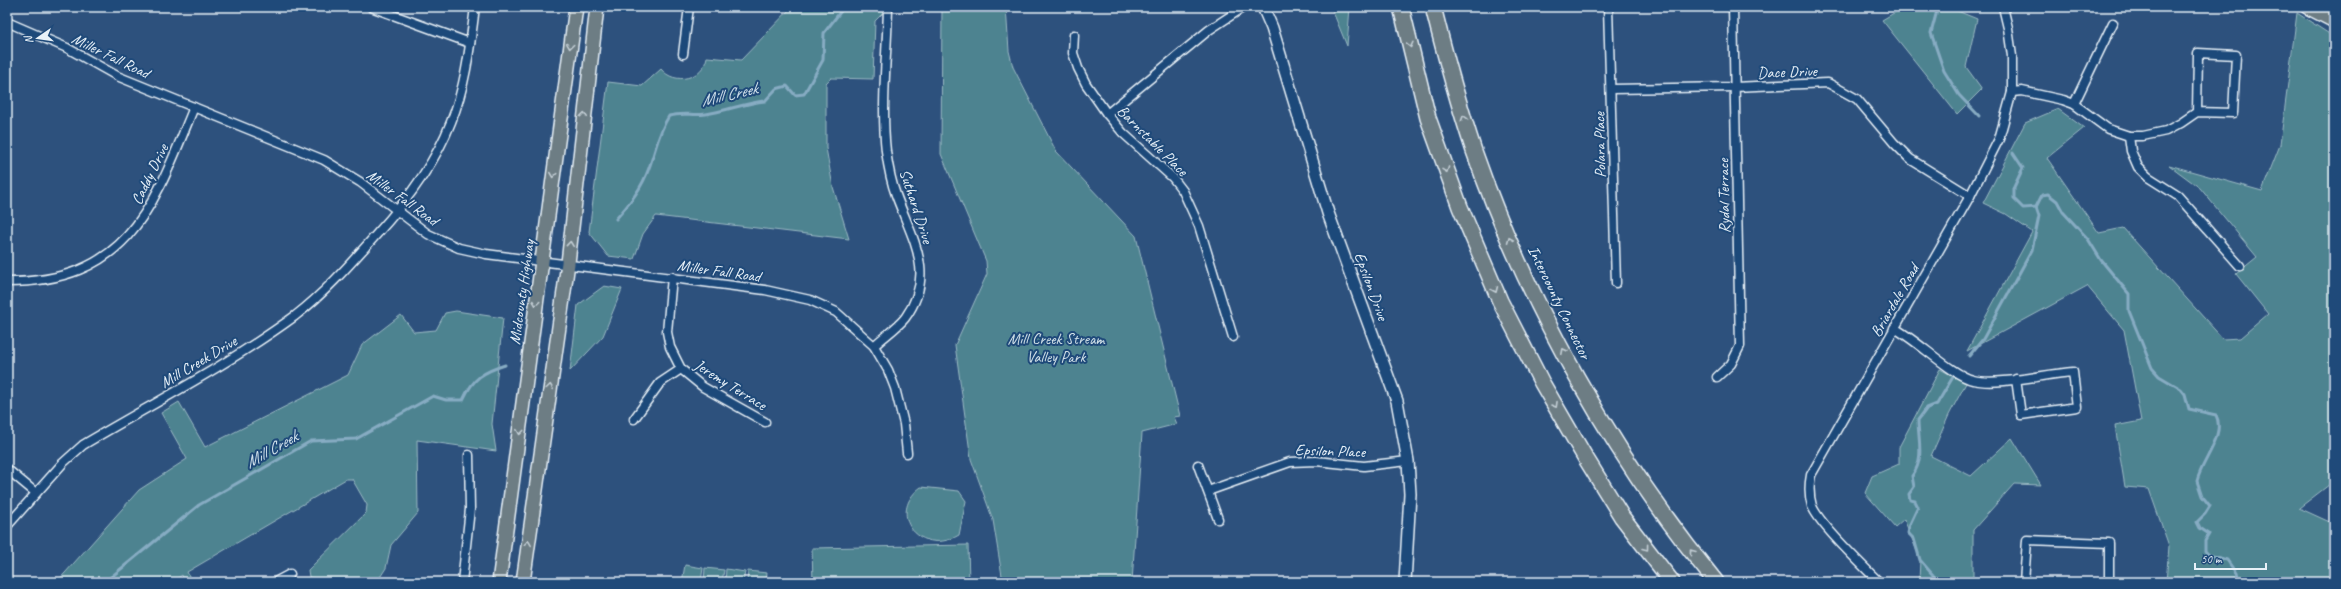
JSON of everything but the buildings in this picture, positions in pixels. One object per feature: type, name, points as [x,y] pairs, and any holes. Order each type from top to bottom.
[{"type":"highway","points":[[1400,7],[1428,118],[1460,207],[1500,301],[1542,383],[1585,457],[1622,517],[1672,582]]},
{"type":"highway","name":"Intercounty Connector","points":[[1433,7],[1448,68],[1475,151],[1521,267],[1581,384],[1616,442],[1675,529],[1716,582]]},
{"type":"main road","name":"Midcounty Highway","points":[[499,582],[576,7]]},
{"type":"main road","points":[[523,582],[568,263],[597,7]]},
{"type":"main road","points":[[2307,7],[2334,21]]},
{"type":"main road","points":[[507,582],[512,541],[508,523]]},
{"type":"street","points":[[371,7],[470,44]]},
{"type":"street","name":"Mill Creek Drive","points":[[7,526],[63,462],[83,445],[251,346],[296,315],[337,278],[397,212],[433,162],[451,122],[464,82],[475,7]]},
{"type":"street","points":[[683,54],[690,7]]},
{"type":"street","points":[[1106,114],[1209,30],[1244,7]]},
{"type":"street","name":"Epsilon Drive","points":[[1263,7],[1272,28],[1328,213],[1397,402],[1408,461],[1410,494],[1405,582]]},
{"type":"street","name":"Polara Place","points":[[1608,7],[1612,88],[1616,283]]},
{"type":"street","name":"Rydal Terrace","points":[[1717,377],[1731,364],[1740,346],[1733,7]]},
{"type":"street","name":"Briardale Road","points":[[1879,582],[1830,530],[1812,506],[1809,485],[1818,461],[1970,196],[1999,139],[2012,92],[2012,56],[2003,7]]},
{"type":"street","name":"Suthard Drive","points":[[874,346],[904,319],[917,297],[921,281],[921,264],[918,249],[896,194],[886,151],[885,96],[888,8]]},
{"type":"street","name":"Miller Fall Road","points":[[7,22],[66,48],[117,76],[324,160],[360,182],[397,212],[428,234],[459,248],[542,261],[568,263],[765,290],[810,300],[836,312],[874,346],[888,370],[896,388],[904,424],[907,453]]},
{"type":"street","points":[[2074,104],[2114,23]]},
{"type":"street","name":"Barnstable Place","points":[[1074,35],[1073,53],[1078,68],[1086,84],[1106,114],[1123,133],[1173,178],[1183,191],[1199,226],[1233,337]]},
{"type":"street","points":[[2012,92],[2022,91],[2050,96],[2074,104],[2108,129],[2129,136],[2143,136],[2166,131],[2197,112],[2233,113],[2236,55],[2198,53],[2197,112]]},
{"type":"street","name":"Dace Drive","points":[[1612,88],[1734,87],[1818,82],[1828,83],[1857,99],[1894,144],[1910,159],[1970,196]]},
{"type":"street","name":"Caddy Drive","points":[[7,282],[33,282],[72,273],[88,266],[117,247],[141,221],[161,187],[194,107]]},
{"type":"street","points":[[2129,136],[2131,151],[2138,167],[2148,177],[2178,196],[2240,266]]},
{"type":"street","name":"Jeremy Terrace","points":[[672,277],[667,332],[670,347],[681,369],[703,387],[765,422]]},
{"type":"street","points":[[1894,328],[1907,335],[1958,373],[1972,380],[2016,379],[2073,372],[2077,407],[2021,415],[2016,379]]},
{"type":"street","points":[[634,419],[660,383],[681,369]]},
{"type":"street","points":[[462,582],[470,509],[469,455]]},
{"type":"street","name":"Epsilon Place","points":[[1208,491],[1290,462],[1316,461],[1364,466],[1408,461]]},
{"type":"street","points":[[1198,465],[1218,519]]},
{"type":"street","points":[[7,469],[36,493]]},
{"type":"street","points":[[2024,582],[2027,540],[2109,543],[2109,582]]},
{"type":"street","points":[[275,582],[290,574]]},
{"type":"green space","points":[[792,7],[889,7],[875,21],[873,79],[831,78],[826,83],[826,148],[833,187],[849,239],[656,216],[643,234],[634,259],[608,256],[589,232],[608,82],[642,86],[661,69],[674,77],[688,78],[700,71],[707,57],[741,60]]},
{"type":"green space","name":"Mill Creek Stream Valley Park","points":[[942,7],[1006,7],[1009,51],[1013,67],[1056,151],[1136,236],[1180,416],[1174,417],[1177,424],[1142,433],[1132,582],[1003,582],[993,520],[971,459],[955,345],[987,274],[986,261],[941,154]]},
{"type":"green space","points":[[1331,7],[1350,7],[1347,46]]},
{"type":"green space","points":[[1904,7],[1948,7],[1977,19],[1966,67],[1982,89],[1957,114],[1882,20]]},
{"type":"green space","points":[[2297,13],[2334,37],[2334,481],[2299,508],[2334,524],[2334,582],[2166,582],[2169,546],[2149,489],[2125,487],[2115,426],[2141,421],[2124,330],[2087,286],[1967,351],[2032,232],[2006,214],[1983,203],[2025,123],[2058,109],[2084,128],[2047,158],[2099,233],[2123,228],[2223,339],[2240,338],[2268,314],[2236,274],[2257,257],[2200,188],[2169,165],[2262,191],[2280,145]]},
{"type":"green space","points":[[604,286],[622,289],[603,336],[570,371],[578,305]]},
{"type":"green space","points":[[456,311],[503,318],[492,424],[496,451],[417,440],[418,513],[391,545],[386,568],[377,582],[324,582],[309,577],[308,570],[366,513],[367,505],[352,479],[346,479],[187,572],[192,582],[185,582],[182,575],[173,582],[57,582],[139,490],[187,459],[161,413],[179,402],[205,447],[348,375],[362,345],[401,315],[414,332],[436,330],[445,313]]},
{"type":"green space","points":[[1940,369],[1966,383],[1949,415],[1931,456],[1971,476],[2012,438],[2041,485],[2014,484],[1973,530],[1973,582],[1919,582],[1920,559],[1904,519],[1895,527],[1865,493],[1872,476],[1899,464],[1899,447]]},
{"type":"green space","points":[[921,487],[959,491],[966,501],[959,535],[945,541],[932,541],[921,537],[912,530],[907,520],[906,509],[911,498]]},
{"type":"green space","points":[[968,545],[969,582],[813,582],[812,548]]},
{"type":"green space","points":[[685,565],[703,568],[701,582],[682,582]]},
{"type":"green space","points":[[705,568],[724,570],[722,582],[704,582]]},
{"type":"green space","points":[[726,569],[745,572],[743,582],[725,582]]},
{"type":"green space","points":[[748,571],[767,573],[766,582],[747,582]]},
{"type":"waterway","name":"Mill Creek","points":[[616,219],[631,201],[643,182],[665,122],[669,116],[679,114],[706,114],[750,103],[765,101],[776,89],[787,86],[795,95],[804,94],[823,60],[824,33],[844,7]]},
{"type":"waterway","points":[[1938,7],[1931,33],[1944,71],[1959,95],[1979,116]]},
{"type":"waterway","points":[[2013,153],[2023,168],[2014,187],[2014,199],[2023,208],[2036,207],[2042,195],[2048,194],[2057,201],[2063,212],[2088,239],[2101,260],[2129,294],[2129,311],[2152,368],[2159,376],[2181,389],[2185,394],[2189,409],[2216,415],[2218,423],[2216,439],[2197,481],[2202,496],[2210,506],[2197,522],[2200,528],[2209,534],[2205,541],[2205,551],[2209,555],[2227,560],[2236,573],[2238,582]]},
{"type":"waterway","points":[[1969,356],[1983,339],[2032,250],[2039,216],[2036,207]]},
{"type":"waterway","name":"Mill Creek","points":[[105,582],[199,505],[311,441],[356,439],[433,396],[446,400],[463,400],[475,381],[485,373],[505,365]]},
{"type":"waterway","points":[[1939,582],[1920,560],[1914,539],[1908,533],[1910,524],[1918,507],[1915,501],[1910,500],[1909,494],[1914,487],[1912,476],[1920,456],[1918,420],[1927,408],[1937,404],[1953,377]]}]
